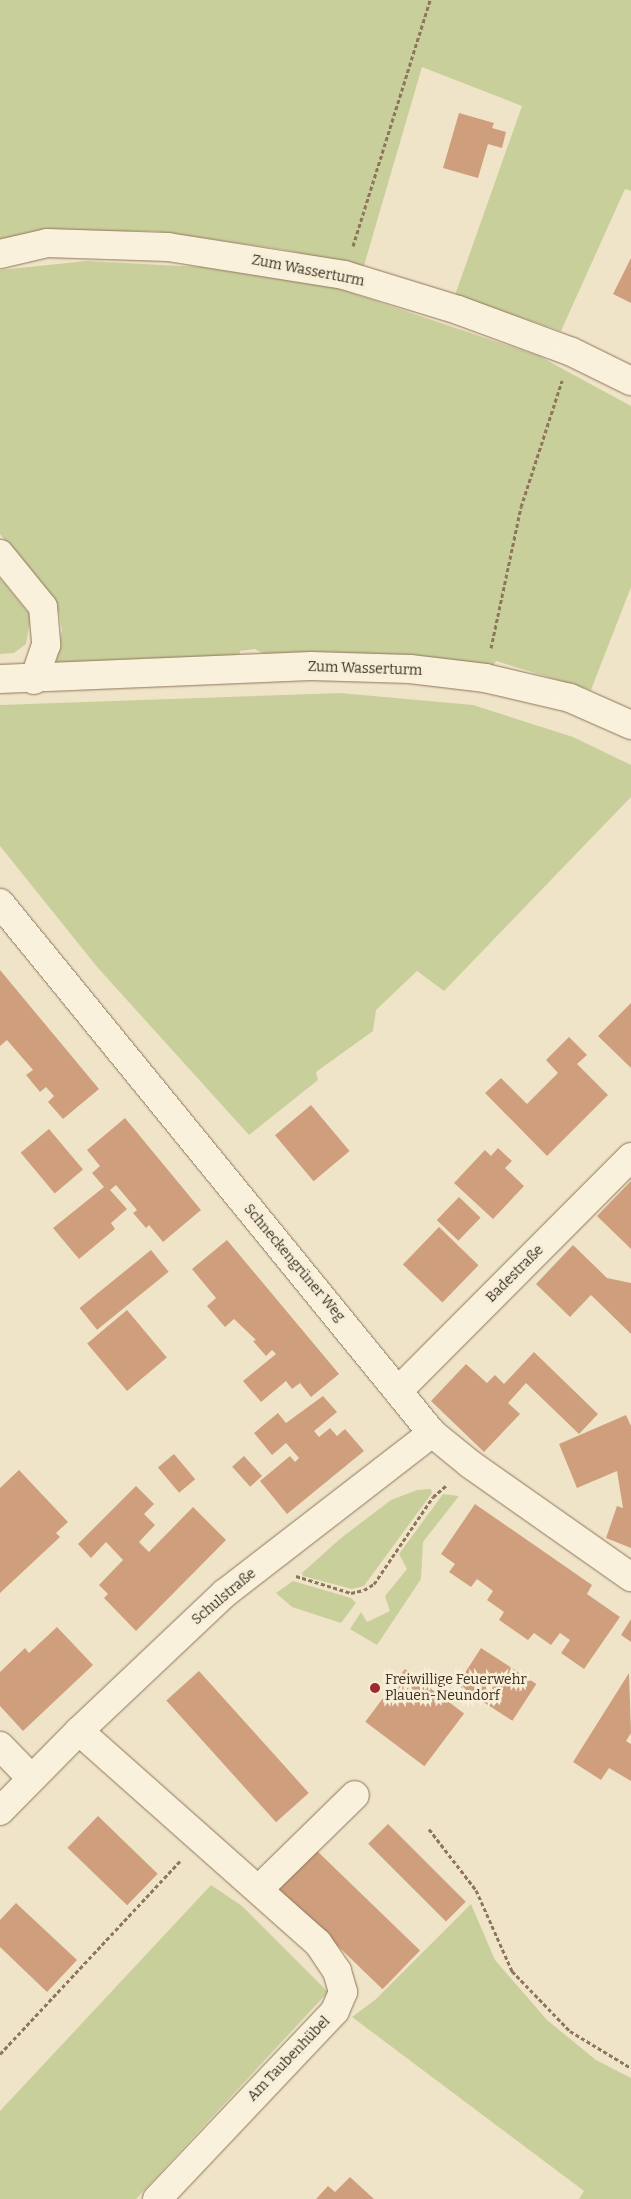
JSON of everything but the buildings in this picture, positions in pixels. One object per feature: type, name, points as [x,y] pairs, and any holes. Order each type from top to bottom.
[{"type":"street","name":"Zum Wasserturm","points":[[0,254],[47,243],[168,247],[344,275],[458,310],[572,352],[631,381]]},
{"type":"street","points":[[0,554],[42,607],[46,645],[34,680]]},
{"type":"street","name":"Zum Wasserturm","points":[[0,679],[34,680],[311,666],[410,669],[485,678],[570,698],[631,726]]},
{"type":"street","name":"Schneckengrüner Weg","points":[[0,903],[399,1390],[432,1433],[470,1464],[631,1578]]},
{"type":"street","name":"Badestraße","points":[[399,1390],[631,1157]]},
{"type":"street","name":"Schulstraße","points":[[0,1811],[78,1730],[225,1593],[432,1433]]},
{"type":"street","name":"Am Taubenhübel","points":[[78,1730],[199,1840],[259,1889],[318,1943],[337,1971],[343,1992],[335,2011],[156,2199]]},
{"type":"street","points":[[0,1746],[30,1778]]},
{"type":"street","points":[[259,1889],[356,1795]]},
{"type":"path","points":[[344,275],[430,0]]},
{"type":"path","points":[[485,678],[521,507],[572,352]]},
{"type":"path","points":[[272,1557],[299,1578],[351,1593],[364,1590],[374,1584],[433,1497],[470,1464]]},
{"type":"path","points":[[429,1829],[476,1890],[512,1971],[570,2031],[631,2068]]},
{"type":"path","points":[[0,2054],[199,1840]]},
{"type":"green space","points":[[0,0],[631,0],[631,191],[625,189],[561,331],[455,295],[522,106],[422,67],[363,269],[287,250],[153,231],[57,231],[0,239]]},
{"type":"green space","points":[[86,261],[201,267],[337,288],[539,356],[631,406],[631,587],[591,690],[496,661],[493,666],[273,659],[255,649],[240,651],[239,657],[56,664],[62,630],[59,612],[0,534],[0,270]]},
{"type":"green space","points":[[0,578],[31,616],[26,644],[14,653],[0,654]]},
{"type":"green space","points":[[340,693],[473,705],[573,737],[631,765],[631,797],[444,991],[417,971],[376,1010],[373,1031],[316,1072],[318,1080],[249,1135],[98,968],[0,846],[0,705]]},
{"type":"green space","points":[[431,1489],[432,1493],[364,1586],[352,1589],[303,1576],[302,1573],[341,1538],[391,1500],[417,1490]]},
{"type":"green space","points":[[443,1494],[459,1496],[423,1542],[421,1579],[377,1645],[350,1629],[361,1612],[367,1622],[390,1611],[385,1596],[407,1569],[399,1554]]},
{"type":"green space","points":[[293,1581],[351,1598],[356,1603],[341,1623],[292,1607],[276,1593]]},
{"type":"green space","points":[[211,1885],[242,1906],[328,1992],[136,2199],[0,2199],[0,2111]]},
{"type":"green space","points":[[471,1904],[495,1960],[547,2020],[596,2060],[631,2078],[631,2199],[579,2199],[584,2191],[352,2017],[375,2000]]},
{"type":"place","name":"Freiwillige Feuerwehr Plauen-Neundorf","points":[[375,1688]]}]
